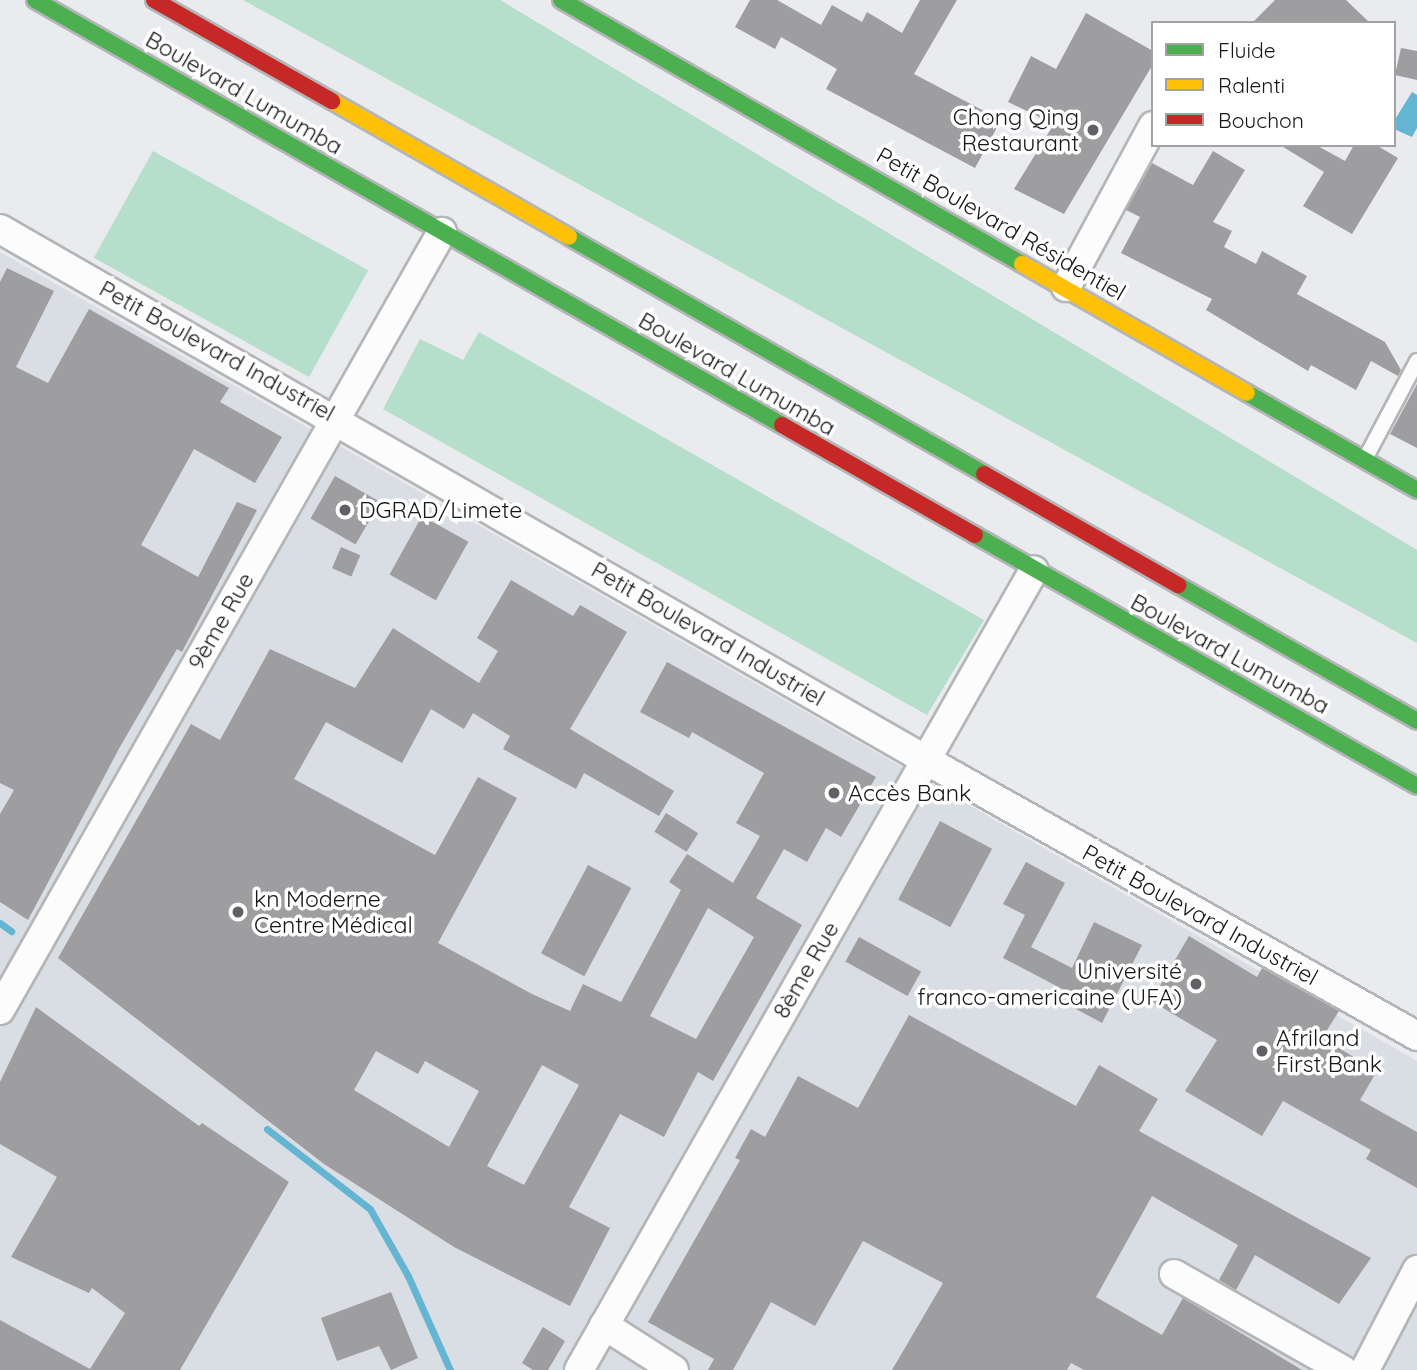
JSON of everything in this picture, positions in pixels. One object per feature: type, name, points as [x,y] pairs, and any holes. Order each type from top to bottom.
[{"type":"main road","name":"Boulevard Lumumba","points":[[35,0],[1417,786]]},
{"type":"main road","name":"Boulevard Lumumba","points":[[154,0],[1417,720]]},
{"type":"main road","name":"Petit Boulevard Résidentiel","points":[[561,0],[1417,490]]},
{"type":"street","points":[[1066,287],[1151,130]]},
{"type":"street","name":"Petit Boulevard Industriel","points":[[0,229],[337,418],[926,760],[1417,1036]]},
{"type":"street","name":"9ème Rue","points":[[0,1010],[442,232]]},
{"type":"street","name":"8ème Rue","points":[[579,1370],[1034,570]]},
{"type":"street","points":[[1365,1370],[1417,1270]]},
{"type":"street","points":[[1174,1275],[1343,1370]]},
{"type":"street","points":[[604,1325],[674,1370]]},
{"type":"lane","points":[[1364,459],[1417,361]]},
{"type":"shaded area","points":[[0,252],[1417,1061],[1417,1370],[0,1370]]},
{"type":"green space","points":[[243,0],[500,0],[1417,550],[1417,643]]},
{"type":"green space","points":[[153,151],[368,270],[309,377],[94,258]]},
{"type":"green space","points":[[479,332],[984,620],[927,715],[383,409],[420,339],[463,360]]},
{"type":"water","points":[[1412,92],[1417,95],[1417,128],[1412,137],[1396,130],[1396,118]]},
{"type":"building","points":[[750,0],[777,0],[821,25],[832,5],[862,22],[867,12],[902,33],[920,0],[957,0],[914,74],[1001,120],[975,168],[826,89],[837,69],[781,37],[775,49],[735,27]]},
{"type":"building","points":[[1275,0],[1346,0],[1368,21],[1254,21]]},
{"type":"building","points":[[1086,13],[1151,50],[1151,67],[1064,214],[1014,189],[1054,124],[1008,102],[1031,56],[1056,69]]},
{"type":"building","points":[[1401,48],[1417,51],[1417,80],[1396,75]]},
{"type":"building","points":[[1283,147],[1320,147],[1345,161],[1353,147],[1379,147],[1398,158],[1352,234],[1303,206],[1324,172]]},
{"type":"building","points":[[1213,151],[1245,170],[1213,222],[1232,231],[1224,247],[1256,264],[1262,251],[1307,276],[1297,294],[1385,342],[1401,370],[1398,376],[1371,361],[1356,390],[1311,365],[1308,371],[1206,310],[1212,299],[1121,253],[1140,217],[1126,210],[1152,163],[1193,185]]},
{"type":"building","points":[[7,268],[54,291],[16,367],[48,383],[89,309],[229,388],[220,402],[282,437],[255,483],[194,449],[141,545],[198,577],[237,502],[257,510],[182,652],[177,649],[121,745],[28,920],[0,902],[0,814],[14,790],[0,783],[0,282]]},
{"type":"building","points":[[1417,384],[1417,448],[1390,434]]},
{"type":"building","name":"DGRAD/Limete","points":[[335,476],[380,502],[356,544],[311,518]]},
{"type":"building","points":[[422,516],[468,542],[436,600],[390,575]]},
{"type":"building","points":[[341,547],[360,555],[351,576],[332,568]]},
{"type":"building","points":[[511,580],[573,616],[580,605],[627,632],[570,729],[674,791],[659,816],[584,773],[576,789],[503,749],[510,736],[473,713],[464,729],[431,709],[402,763],[326,722],[294,779],[435,855],[478,777],[517,798],[438,943],[532,994],[570,1011],[583,984],[621,1002],[681,890],[669,882],[687,854],[733,883],[760,836],[736,823],[764,773],[692,732],[689,738],[640,712],[667,662],[876,777],[841,837],[826,828],[807,862],[784,849],[756,898],[802,925],[713,1081],[698,1072],[664,1137],[620,1114],[569,1207],[610,1228],[570,1306],[454,1247],[324,1164],[58,958],[191,724],[220,740],[270,649],[355,688],[393,628],[479,683],[498,651],[477,638]],"holes":[[[708,908],[754,937],[696,1039],[650,1016]],[[376,1051],[418,1074],[425,1061],[479,1091],[449,1147],[354,1090]],[[542,1065],[579,1085],[524,1185],[487,1166]]]},
{"type":"building","points":[[666,813],[698,833],[687,852],[654,832]]},
{"type":"building","points":[[940,821],[992,849],[950,927],[898,900]]},
{"type":"building","points":[[1026,862],[1065,883],[1031,947],[1072,968],[1094,922],[1142,945],[1102,1023],[1065,1003],[1070,993],[1003,958],[1025,915],[1003,904]]},
{"type":"building","points":[[588,865],[631,888],[584,976],[541,953]]},
{"type":"building","points":[[1189,936],[1257,977],[1262,968],[1339,1011],[1322,1038],[1377,1071],[1360,1100],[1417,1132],[1417,1188],[1366,1159],[1371,1150],[1283,1101],[1262,1136],[1185,1091],[1217,1040],[1151,1001]]},
{"type":"building","points":[[859,937],[921,971],[908,996],[845,961]]},
{"type":"building","points":[[36,1007],[199,1126],[202,1123],[289,1182],[180,1370],[0,1370],[0,1320],[90,1369],[125,1313],[92,1288],[89,1293],[11,1257],[57,1177],[0,1144],[0,1082]]},
{"type":"building","points":[[909,1015],[1076,1106],[1099,1065],[1158,1099],[1139,1131],[1371,1258],[1339,1304],[1255,1255],[1236,1290],[1219,1280],[1238,1245],[1152,1196],[1096,1297],[1162,1335],[1183,1298],[1302,1370],[1084,1370],[1071,1363],[1067,1370],[892,1370],[943,1283],[863,1241],[815,1326],[771,1302],[733,1370],[708,1370],[714,1359],[648,1322],[740,1160],[735,1158],[751,1129],[765,1137],[798,1076],[858,1108]]},
{"type":"building","points":[[391,1292],[418,1358],[391,1370],[379,1346],[337,1361],[321,1318]]},
{"type":"building","points":[[543,1327],[565,1341],[548,1370],[533,1370],[522,1363]]},
{"type":"waterway","points":[[0,923],[11,931]]},
{"type":"waterway","points":[[267,1129],[370,1209],[408,1276],[450,1370]]},
{"type":"traffic: fast","points":[[35,0],[782,425]]},
{"type":"traffic: fast","points":[[561,0],[1022,264]]},
{"type":"traffic: fast","points":[[569,237],[984,474]]},
{"type":"traffic: fast","points":[[1247,393],[1417,490]]},
{"type":"traffic: fast","points":[[975,535],[1417,786]]},
{"type":"traffic: fast","points":[[1178,585],[1417,721]]},
{"type":"traffic: slow","points":[[332,101],[569,237]]},
{"type":"traffic: slow","points":[[1022,264],[1247,393]]},
{"type":"traffic: jam","points":[[154,0],[332,101]]},
{"type":"traffic: jam","points":[[782,425],[975,535]]},
{"type":"traffic: jam","points":[[984,474],[1178,585]]},
{"type":"place","name":"Chong Qing Restaurant","points":[[1093,130]]},
{"type":"place","name":"DGRAD/Limete","points":[[345,510]]},
{"type":"place","name":"Accès Bank","points":[[834,793]]},
{"type":"place","name":"kn Moderne Centre Médical","points":[[238,912]]},
{"type":"place","name":"Université franco-americaine (UFA)","points":[[1196,984]]},
{"type":"place","name":"Afriland First Bank","points":[[1262,1051]]}]
